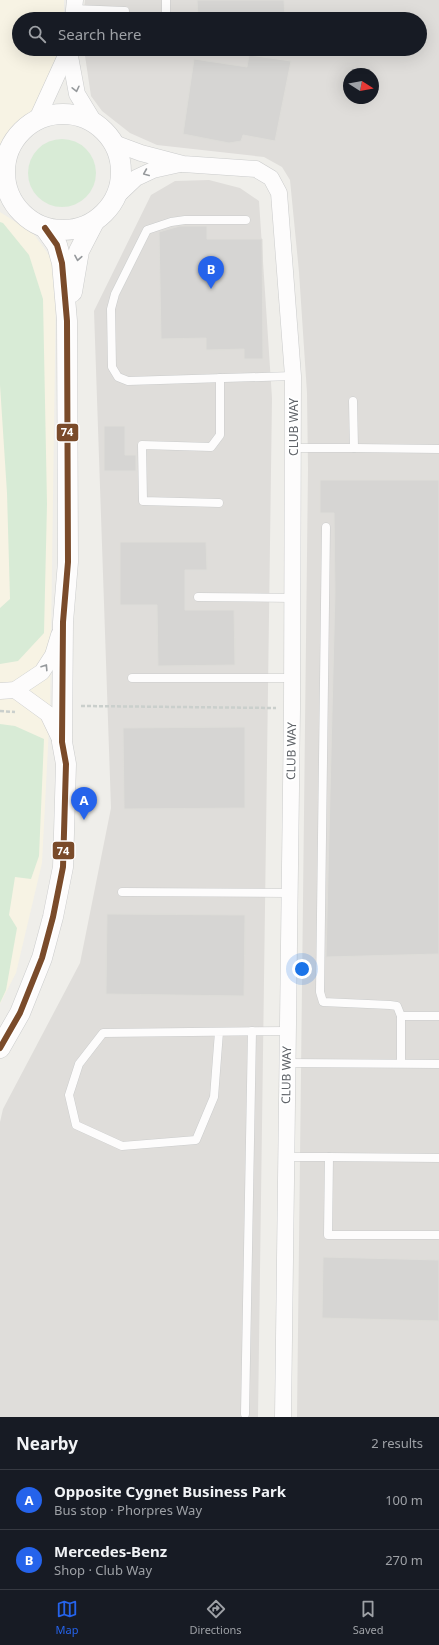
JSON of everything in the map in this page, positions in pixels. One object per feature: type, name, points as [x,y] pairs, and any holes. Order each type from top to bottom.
[{"type":"street","points":[[37,119],[66,56]]},
{"type":"street","points":[[70,56],[77,94],[94,122]]},
{"type":"street","points":[[67,320],[79,251],[94,222],[106,211],[116,197],[121,179],[121,160],[114,143],[106,131],[94,122],[76,114],[56,113],[37,119],[24,127],[4,154],[7,200],[22,214],[45,228],[62,231],[78,228],[94,222]]},
{"type":"street","name":"CLUB WAY","points":[[114,143],[141,154],[184,164],[256,170],[271,178],[279,193],[293,376],[292,709],[283,1417]]},
{"type":"street","name":"CLUB WAY","points":[[116,197],[136,178],[153,170],[184,164]]},
{"type":"street","points":[[45,228],[57,245],[62,263],[67,320],[68,562],[63,622],[62,742],[66,764]]},
{"type":"street","points":[[0,1048],[20,1013],[42,958],[53,917],[62,867],[66,764],[72,728],[72,598],[68,562]]},
{"type":"street","points":[[8,691],[42,672],[53,655],[63,622]]},
{"type":"street","points":[[8,691],[48,714],[62,742]]},
{"type":"lane","points":[[166,0],[166,12]]},
{"type":"lane","points":[[74,9],[125,11]]},
{"type":"lane","points":[[246,220],[185,220],[171,222],[148,230],[115,294],[111,309],[112,367],[118,376],[128,381],[293,376]]},
{"type":"lane","points":[[219,502],[143,501],[142,446],[211,447],[220,436],[220,378]]},
{"type":"lane","points":[[353,402],[354,448]]},
{"type":"lane","points":[[293,448],[439,449]]},
{"type":"lane","points":[[326,527],[320,992],[323,1002],[397,1006],[401,1016],[401,1063]]},
{"type":"lane","points":[[198,597],[292,598]]},
{"type":"lane","points":[[132,678],[292,678]]},
{"type":"lane","points":[[122,892],[289,893]]},
{"type":"lane","points":[[401,1016],[439,1016]]},
{"type":"lane","points":[[245,1414],[252,1031]]},
{"type":"lane","points":[[219,1032],[214,1097],[196,1140],[122,1146],[76,1125],[69,1095],[79,1064],[103,1033],[287,1031]]},
{"type":"lane","points":[[287,1063],[439,1064]]},
{"type":"lane","points":[[286,1157],[439,1158]]},
{"type":"lane","points":[[329,1157],[328,1235],[439,1235]]},
{"type":"path","points":[[72,706],[292,709]]},
{"type":"path","points":[[0,711],[21,712]]},
{"type":"shaded area","points":[[0,0],[64,0],[64,12],[12,12],[12,56],[56,56],[53,67],[37,104],[22,124],[0,147]]},
{"type":"shaded area","points":[[85,0],[439,0],[439,1417],[297,1417],[308,469],[307,393],[299,272],[290,180],[282,167],[264,157],[157,145],[130,133],[102,111],[91,96],[85,56],[427,56],[427,12],[84,12]]},
{"type":"shaded area","points":[[209,180],[240,188],[259,201],[272,398],[258,1417],[0,1417],[0,1122],[3,1109],[80,963],[111,808],[94,311],[151,195],[175,181]]},
{"type":"shaded area","points":[[0,212],[33,233],[52,259],[56,287],[50,708],[42,863],[16,973],[0,1004]]},
{"type":"green space","points":[[62,139],[75,142],[86,149],[93,160],[96,173],[93,186],[86,197],[75,204],[62,207],[49,204],[38,197],[31,186],[28,173],[31,160],[38,149],[49,142]]},
{"type":"green space","points":[[0,222],[3,223],[29,255],[43,299],[47,504],[44,633],[18,661],[0,664],[0,608],[10,599],[7,493],[0,385]]},
{"type":"green space","points":[[0,724],[15,726],[44,739],[39,856],[31,879],[15,877],[9,915],[17,928],[6,990],[0,1003]]},
{"type":"building","points":[[197,0],[284,0],[285,12],[198,12]]},
{"type":"building","points":[[249,56],[291,61],[275,141],[243,135],[241,141],[229,143],[183,134],[194,59],[247,67]]},
{"type":"building","points":[[180,226],[207,226],[207,239],[262,239],[263,359],[244,359],[244,349],[206,350],[206,338],[161,339],[159,232]]},
{"type":"building","points":[[104,426],[125,426],[125,455],[136,455],[136,471],[104,471]]},
{"type":"building","points":[[320,480],[439,480],[439,954],[326,957],[335,591],[334,513],[320,513]]},
{"type":"building","points":[[120,542],[206,542],[207,570],[185,570],[185,610],[234,610],[235,665],[158,666],[157,605],[120,605]]},
{"type":"building","points":[[245,727],[245,808],[124,809],[123,728]]},
{"type":"building","points":[[107,914],[245,915],[244,996],[106,994]]},
{"type":"building","points":[[323,1257],[439,1260],[439,1321],[322,1318]]},
{"type":"transit line","name":"74","points":[[0,1048],[20,1013],[42,958],[53,917],[63,867],[66,764],[62,742],[63,622],[68,562],[67,321],[62,263],[57,245],[45,228]]},
{"type":"place","name":"Mercedes-Benz","points":[[211,289]]},
{"type":"place","name":"Opposite Cygnet Business Park","points":[[84,820]]}]
